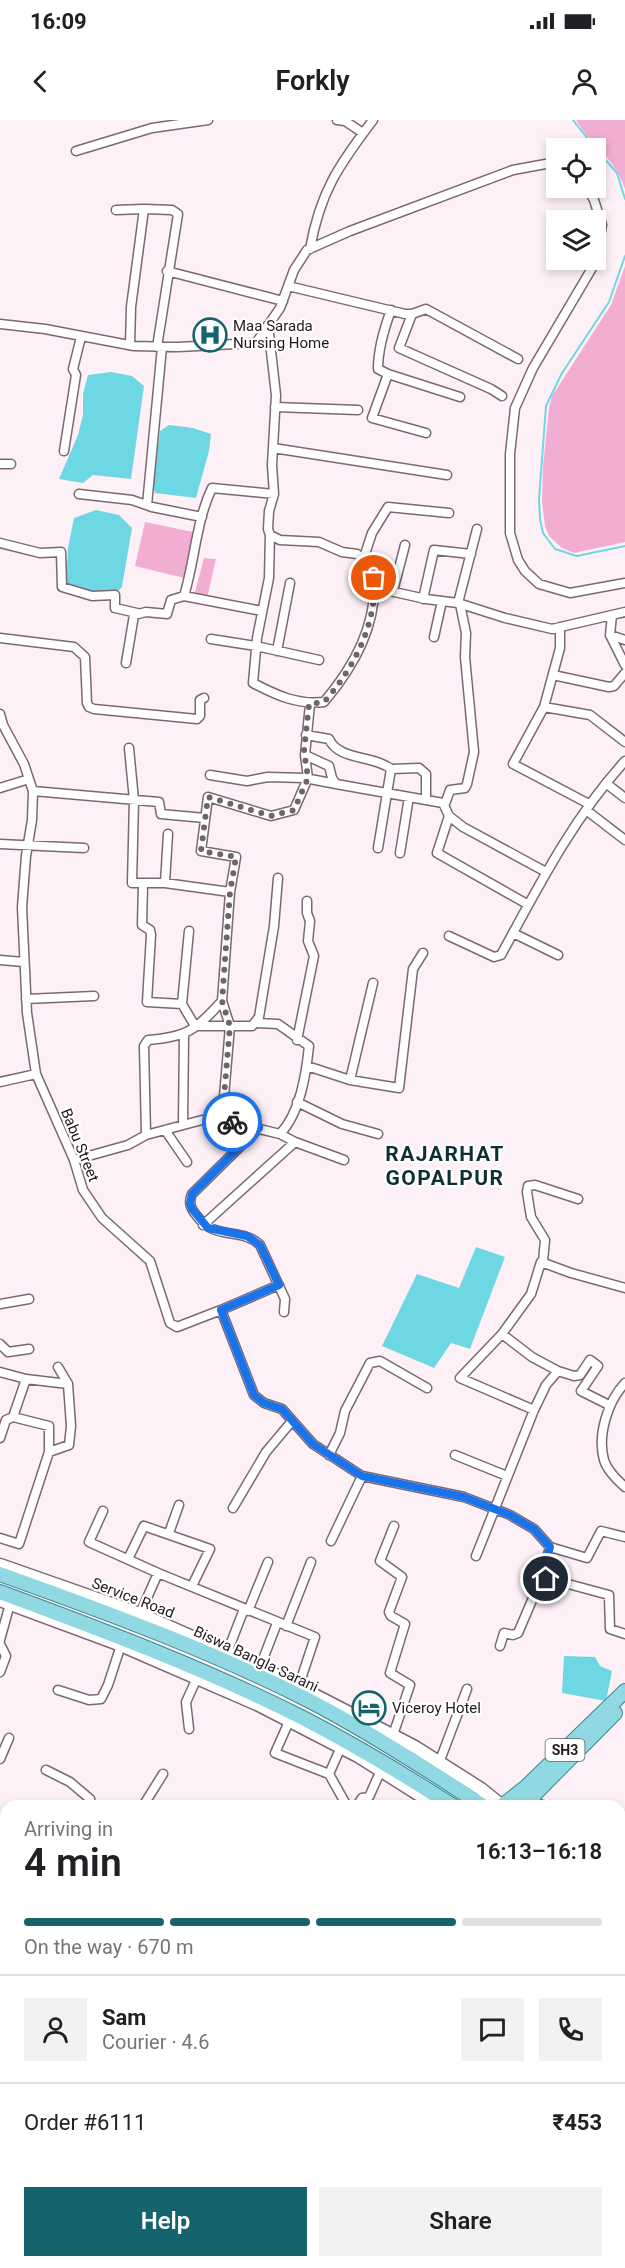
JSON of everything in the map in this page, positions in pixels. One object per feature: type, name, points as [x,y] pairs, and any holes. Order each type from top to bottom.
[{"type":"main road","name":"Biswa Bangla Sarani","points":[[0,1574],[135,1617],[311,1702],[402,1753],[474,1800]]},
{"type":"main road","points":[[0,1592],[176,1664],[291,1717],[410,1778],[444,1800]]},
{"type":"main road","name":"SH3","points":[[510,1800],[526,1787],[625,1691]]},
{"type":"main road","name":"SH3","points":[[530,1800],[625,1703]]},
{"type":"street","points":[[76,151],[152,128],[208,120]]},
{"type":"street","points":[[337,120],[345,121],[363,133]]},
{"type":"street","points":[[309,249],[315,217],[332,179],[373,120]]},
{"type":"street","points":[[0,324],[45,329],[130,345],[160,347],[256,343],[283,301],[300,258],[309,249],[350,231],[513,170],[546,165]]},
{"type":"street","points":[[593,198],[602,225],[595,263],[533,368],[515,408],[510,453],[510,532],[518,560],[525,571],[539,584],[570,593],[625,583]]},
{"type":"street","points":[[130,345],[131,307],[144,209]]},
{"type":"street","points":[[116,210],[172,210],[178,214],[167,271],[147,506]]},
{"type":"street","points":[[167,271],[283,301]]},
{"type":"street","points":[[288,286],[412,314],[426,309],[518,359]]},
{"type":"street","points":[[391,310],[378,369],[460,397]]},
{"type":"street","points":[[412,314],[399,348],[502,396]]},
{"type":"street","points":[[268,325],[275,407],[272,465],[274,494],[269,511],[269,578],[256,646],[253,683],[275,694],[309,704],[324,702],[340,683],[369,627],[376,600],[374,578]]},
{"type":"street","points":[[64,451],[76,375],[73,369],[81,336]]},
{"type":"street","points":[[388,374],[372,418],[426,433]]},
{"type":"street","points":[[275,407],[358,410]]},
{"type":"street","points":[[273,448],[447,475]]},
{"type":"street","points":[[0,464],[11,464]]},
{"type":"street","points":[[184,596],[192,571],[202,516],[212,488],[274,494]]},
{"type":"street","points":[[79,494],[132,500],[147,506],[202,516]]},
{"type":"street","points":[[363,560],[372,533],[388,507],[449,513]]},
{"type":"street","points":[[477,529],[459,603],[466,633],[465,657],[474,752],[465,788],[450,790],[445,804],[449,816],[463,827],[546,872]]},
{"type":"street","points":[[270,535],[280,540],[319,542],[342,552],[357,554],[368,564],[380,585],[393,591],[423,599],[459,603],[505,618],[552,629],[625,612]]},
{"type":"street","points":[[0,543],[40,553],[61,552],[62,587],[92,596],[115,595],[116,608],[137,613],[167,614],[171,600],[184,596],[262,611]]},
{"type":"street","points":[[393,591],[405,545]]},
{"type":"street","points":[[423,599],[435,549],[471,555]]},
{"type":"street","points":[[277,651],[290,583]]},
{"type":"street","points":[[435,637],[442,601]]},
{"type":"street","points":[[126,663],[133,619],[137,613]]},
{"type":"street","points":[[612,615],[610,635],[625,665]]},
{"type":"street","points":[[560,627],[560,648],[544,707],[513,764],[587,807],[625,840]]},
{"type":"street","points":[[610,635],[625,640]]},
{"type":"street","points":[[0,638],[74,647],[81,652],[85,657],[87,703],[94,709],[197,719],[200,716],[200,700],[204,698]]},
{"type":"street","points":[[211,639],[319,660]]},
{"type":"street","points":[[553,675],[609,687],[614,686],[625,674]]},
{"type":"street","points":[[222,1120],[230,1026],[222,1001],[230,892],[236,857],[201,851],[208,797],[271,816],[294,810],[308,778],[304,755],[309,704]]},
{"type":"street","points":[[544,707],[590,715],[625,742]]},
{"type":"street","name":"Babu Street","points":[[0,714],[33,791],[22,907],[26,999],[36,1074],[74,1160],[82,1190],[102,1218],[150,1262],[172,1325],[177,1326],[221,1310]]},
{"type":"street","points":[[306,735],[329,739],[332,745],[342,752],[381,763],[391,769],[419,768],[426,774],[426,800]]},
{"type":"street","points":[[129,747],[134,801],[132,883],[143,885],[165,883],[230,892]]},
{"type":"street","points":[[304,755],[329,766],[336,784]]},
{"type":"street","points":[[449,936],[494,957],[501,955],[527,904],[587,807],[625,761]]},
{"type":"street","points":[[378,848],[391,769]]},
{"type":"street","points":[[210,775],[247,781],[268,777],[308,778],[445,804]]},
{"type":"street","points":[[0,788],[29,778]]},
{"type":"street","points":[[607,784],[625,798]]},
{"type":"street","points":[[33,791],[159,802],[161,814],[205,818]]},
{"type":"street","points":[[400,854],[410,797]]},
{"type":"street","points":[[449,816],[437,853],[527,904]]},
{"type":"street","points":[[165,883],[168,834]]},
{"type":"street","points":[[0,844],[84,848]]},
{"type":"street","points":[[256,1023],[274,926],[278,878]]},
{"type":"street","points":[[143,885],[142,925],[150,930],[151,935],[147,1002],[182,1004]]},
{"type":"street","points":[[297,1040],[314,956],[308,941],[310,921],[307,901]]},
{"type":"street","points":[[189,930],[182,1004],[195,1026]]},
{"type":"street","points":[[513,933],[558,955]]},
{"type":"street","points":[[307,1066],[350,1080],[399,1088],[413,969],[423,953]]},
{"type":"street","points":[[0,960],[24,962]]},
{"type":"street","points":[[350,1080],[373,983]]},
{"type":"street","points":[[26,999],[94,996]]},
{"type":"street","points":[[146,1135],[144,1046],[148,1040],[184,1035],[222,1001]]},
{"type":"street","points":[[195,1026],[278,1024],[297,1040],[309,1046],[307,1066],[291,1122],[280,1134]]},
{"type":"street","points":[[183,1124],[184,1035]]},
{"type":"street","points":[[0,1082],[36,1074]]},
{"type":"street","points":[[297,1102],[342,1124],[378,1134]]},
{"type":"street","points":[[74,1160],[128,1145],[146,1135],[202,1120],[222,1120],[259,1128],[344,1160]]},
{"type":"street","points":[[259,1128],[192,1194],[190,1203],[203,1225],[216,1231],[254,1239],[260,1245],[285,1299],[284,1312]]},
{"type":"street","points":[[165,1130],[187,1162]]},
{"type":"street","points":[[203,1225],[294,1142]]},
{"type":"street","points":[[534,1410],[459,1378],[502,1334],[531,1294],[543,1261],[545,1240],[531,1217],[528,1186],[536,1185],[578,1199]]},
{"type":"street","points":[[543,1261],[571,1273],[625,1288]]},
{"type":"street","points":[[279,1285],[221,1310],[254,1395],[264,1403],[282,1409],[313,1444],[362,1476],[464,1497],[494,1509],[534,1529],[550,1547],[587,1558],[601,1531],[625,1538]]},
{"type":"street","points":[[0,1304],[29,1299]]},
{"type":"street","points":[[502,1334],[532,1357],[574,1377],[580,1375],[590,1360],[598,1366],[581,1390],[609,1405]]},
{"type":"street","points":[[0,1344],[8,1352],[29,1349]]},
{"type":"street","points":[[329,1455],[340,1433],[345,1411],[370,1363],[380,1361],[427,1388]]},
{"type":"street","points":[[49,1452],[69,1445],[71,1426],[68,1384],[58,1367]]},
{"type":"street","points":[[476,1556],[534,1410],[546,1385],[558,1371]]},
{"type":"street","points":[[0,1372],[27,1379],[68,1384]]},
{"type":"street","points":[[0,1438],[6,1418],[27,1379]]},
{"type":"street","points":[[625,1383],[609,1405],[603,1439],[604,1459],[609,1469],[625,1487]]},
{"type":"street","points":[[0,1538],[19,1544],[49,1452],[49,1426],[6,1418]]},
{"type":"street","points":[[232,1508],[266,1452],[292,1421]]},
{"type":"street","points":[[455,1455],[507,1476]]},
{"type":"street","points":[[331,1541],[362,1476]]},
{"type":"street","points":[[169,1533],[179,1505]]},
{"type":"street","points":[[103,1511],[89,1542],[158,1574],[315,1637],[299,1685]]},
{"type":"street","points":[[128,1559],[144,1526],[210,1549],[192,1586]]},
{"type":"street","points":[[393,1735],[410,1684],[390,1673],[405,1624],[391,1616],[389,1612],[402,1577],[381,1564],[380,1561],[394,1526]]},
{"type":"street","points":[[500,1646],[504,1633],[513,1635],[518,1633],[542,1577],[550,1547]]},
{"type":"street","points":[[226,1653],[268,1562]]},
{"type":"street","points":[[286,1626],[311,1562]]},
{"type":"street","name":"Service Road","points":[[0,1565],[260,1666],[393,1735],[493,1800]]},
{"type":"street","points":[[135,1617],[158,1574]]},
{"type":"street","points":[[542,1577],[609,1595],[610,1629],[625,1634]]},
{"type":"street","points":[[0,1672],[6,1656],[0,1642],[5,1602],[176,1664],[197,1678],[291,1717],[381,1770],[426,1800]]},
{"type":"street","points":[[260,1666],[277,1623]]},
{"type":"street","points":[[58,1690],[89,1700],[100,1699],[105,1694],[121,1645]]},
{"type":"street","points":[[189,1729],[186,1702],[197,1678]]},
{"type":"street","points":[[439,1763],[467,1689]]},
{"type":"street","points":[[291,1717],[275,1753],[329,1774],[344,1800]]},
{"type":"street","points":[[0,1759],[9,1737]]},
{"type":"street","points":[[329,1774],[342,1747]]},
{"type":"street","points":[[46,1770],[70,1782],[89,1800]]},
{"type":"street","points":[[361,1800],[369,1797],[381,1770]]},
{"type":"street","points":[[147,1800],[163,1774]]},
{"type":"shaded area","points":[[576,120],[625,120],[625,189],[615,167],[606,157],[606,138],[589,138]]},
{"type":"shaded area","points":[[625,266],[625,542],[574,553],[562,548],[549,536],[545,526],[542,502],[543,466],[549,408],[552,396],[611,305]]},
{"type":"shaded area","points":[[145,522],[198,533],[188,579],[135,566]]},
{"type":"shaded area","points":[[204,558],[216,559],[207,598],[194,596]]},
{"type":"water","points":[[111,372],[132,376],[144,386],[131,479],[93,475],[83,483],[59,479],[78,435],[83,415],[83,394],[88,375]]},
{"type":"water","points":[[169,425],[193,428],[211,434],[209,451],[196,498],[155,493],[153,486],[160,431]]},
{"type":"water","points":[[96,510],[119,515],[132,528],[122,587],[118,591],[95,593],[66,584],[68,548],[74,518]]},
{"type":"water","points":[[476,1247],[505,1257],[470,1349],[451,1343],[434,1368],[382,1346],[417,1274],[459,1288]]},
{"type":"water","points":[[564,1656],[595,1657],[600,1666],[612,1671],[606,1701],[562,1693]]},
{"type":"waterway","points":[[573,120],[587,138]]},
{"type":"waterway","points":[[606,160],[617,173],[625,199]]},
{"type":"waterway","points":[[625,256],[609,302],[562,373],[546,406],[539,499],[543,533],[555,549],[577,556],[625,546]]},
{"type":"way so far","points":[[232,1122],[222,1120],[230,1026],[222,1001],[230,892],[236,857],[201,851],[208,797],[271,816],[294,810],[308,778],[304,751],[309,704],[324,702],[340,683],[356,656],[369,627],[376,600],[374,578]]},
{"type":"place","name":"Maa Sarada Nursing Home","points":[[210,335]]},
{"type":"place","name":"Viceroy Hotel","points":[[369,1708]]},
{"type":"district","name":"RAJARHAT GOPALPUR","points":[[445,1166]]},
{"type":"route","points":[[232,1122],[259,1128],[192,1194],[190,1203],[203,1225],[208,1228],[254,1239],[260,1245],[279,1285],[221,1310],[254,1395],[264,1403],[282,1409],[313,1444],[362,1476],[464,1497],[510,1515],[534,1529],[550,1547],[542,1575],[546,1579]]}]
